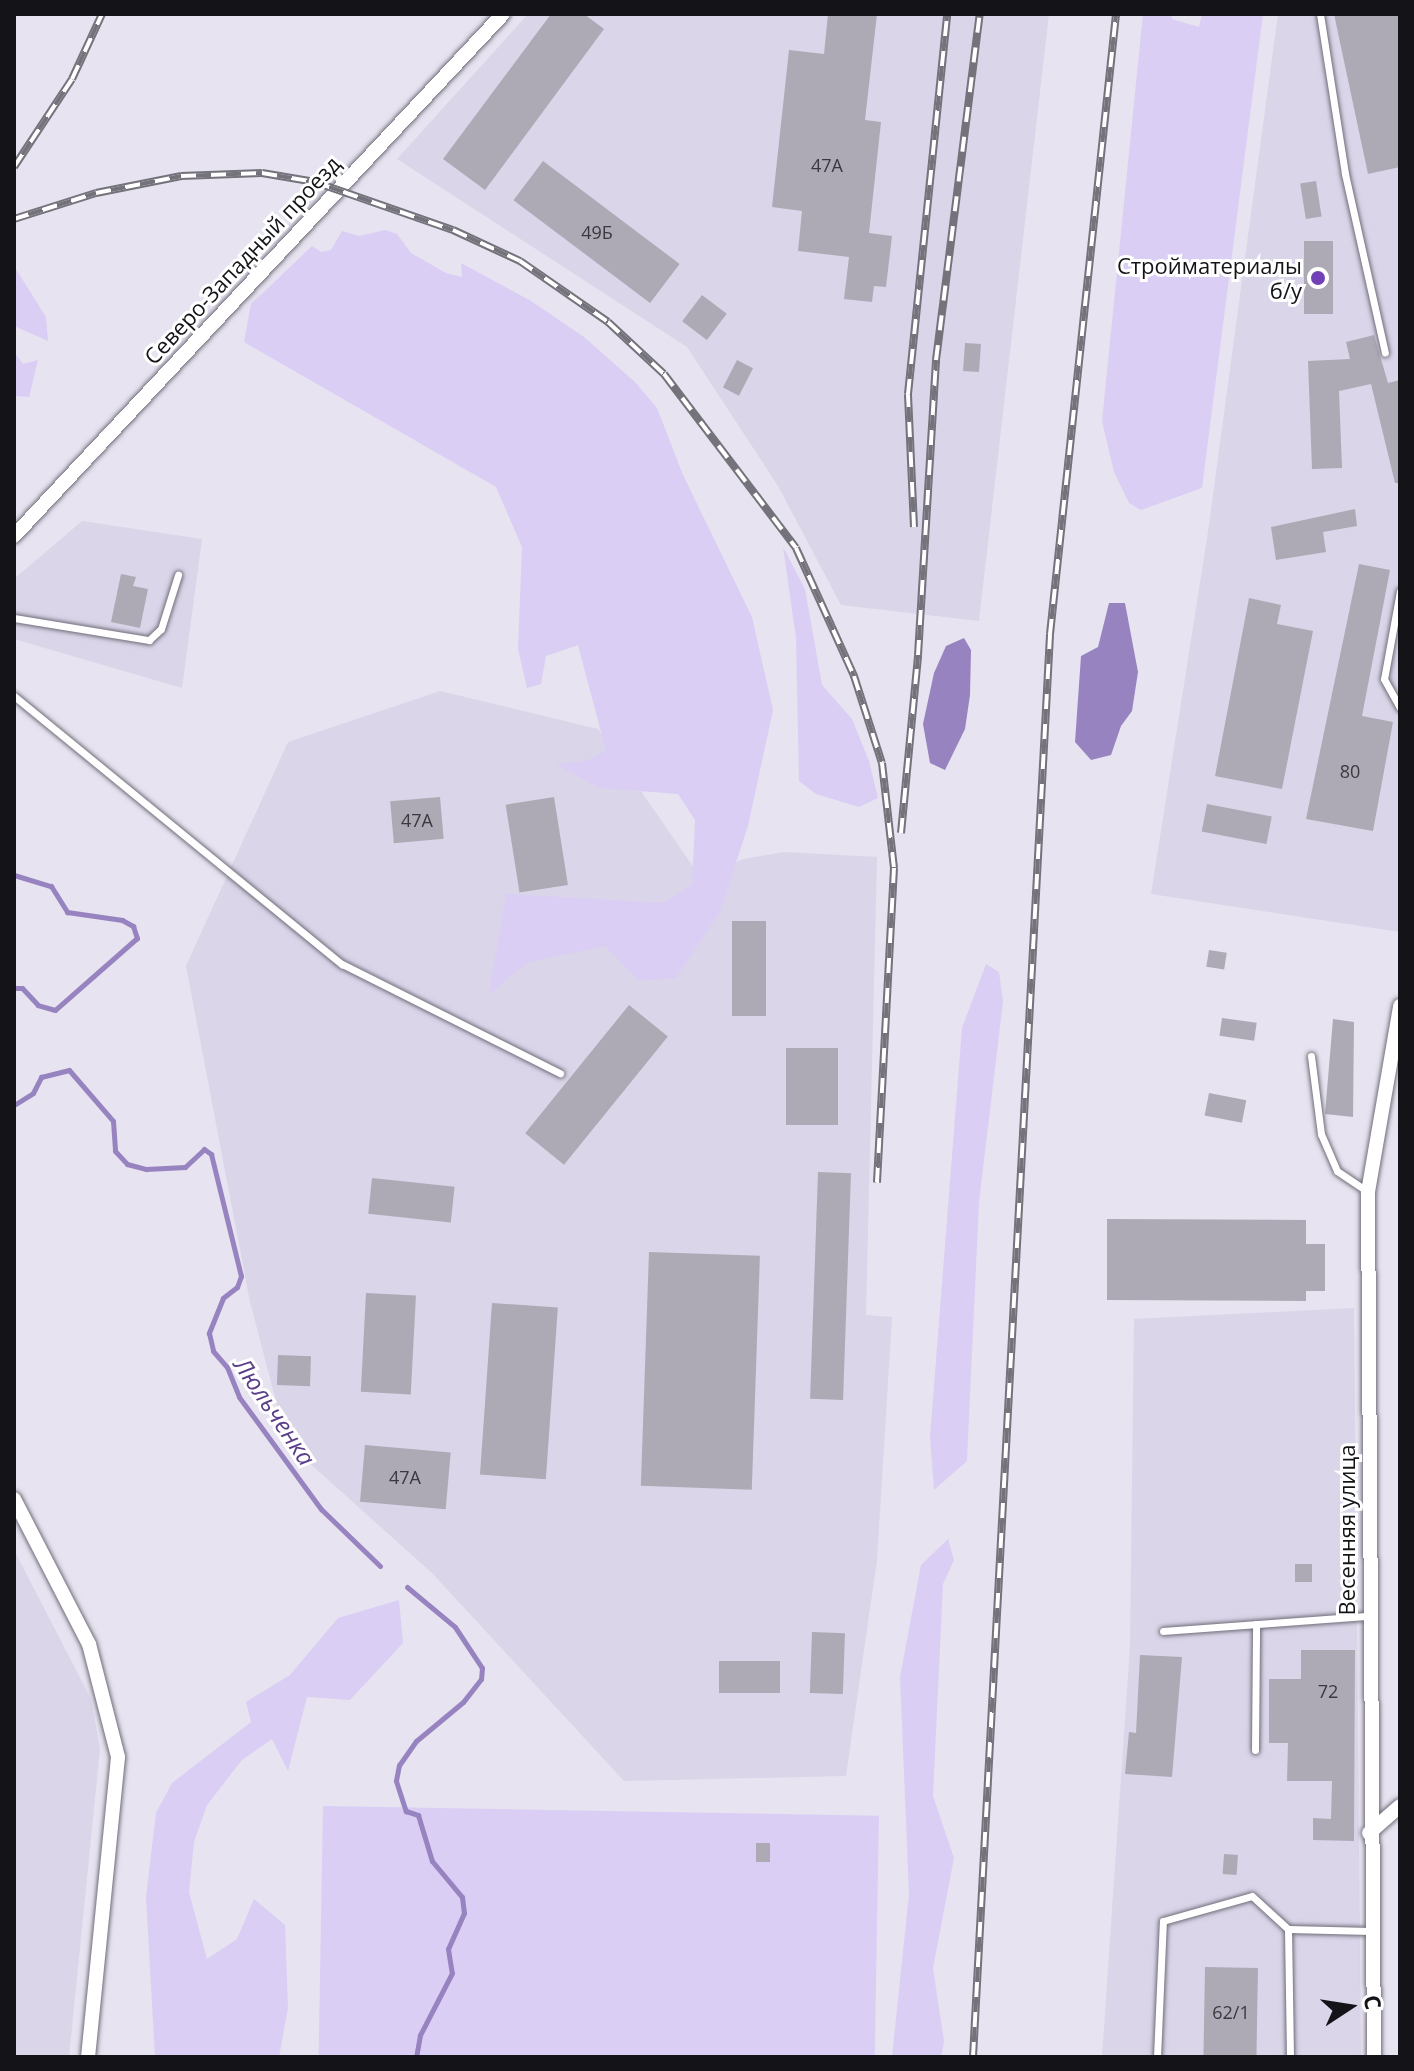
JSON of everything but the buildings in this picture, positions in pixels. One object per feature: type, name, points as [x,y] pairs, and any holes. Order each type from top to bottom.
[{"type":"street","name":"Северо-Западный проезд","points":[[14,536],[503,14]]},
{"type":"street","name":"Весенняя улица","points":[[1374,2057],[1369,1833],[1368,1192],[1400,1006]]},
{"type":"street","points":[[14,1499],[89,1644],[118,1757],[88,2057]]},
{"type":"street","points":[[1369,1833],[1400,1806]]},
{"type":"lane","points":[[1320,14],[1345,174],[1385,353]]},
{"type":"lane","points":[[14,618],[149,640],[161,629],[178,575]]},
{"type":"lane","points":[[1400,591],[1384,679],[1400,708]]},
{"type":"lane","points":[[14,696],[342,964],[560,1073]]},
{"type":"lane","points":[[1311,1056],[1321,1134],[1337,1171],[1368,1192]]},
{"type":"lane","points":[[1163,1631],[1369,1616]]},
{"type":"lane","points":[[1255,1750],[1256,1624]]},
{"type":"lane","points":[[1157,2057],[1163,1921],[1252,1896],[1288,1929],[1371,1931]]},
{"type":"lane","points":[[1288,1929],[1290,2057]]},
{"type":"shaded area","points":[[528,14],[1049,14],[979,621],[841,605],[778,486],[687,347],[397,159]]},
{"type":"shaded area","points":[[1143,14],[1171,14],[1172,19],[1199,27],[1202,14],[1263,14],[1202,488],[1141,510],[1129,503],[1114,472],[1102,421]]},
{"type":"shaded area","points":[[1278,14],[1400,14],[1400,932],[1151,894],[1208,532]]},
{"type":"shaded area","points":[[385,230],[397,234],[411,253],[446,273],[462,277],[461,263],[531,301],[584,337],[635,382],[657,408],[683,475],[752,617],[773,710],[748,826],[720,912],[676,978],[639,981],[605,946],[528,962],[489,994],[506,894],[663,903],[692,885],[695,820],[678,794],[599,788],[556,764],[588,760],[606,751],[578,645],[546,656],[541,684],[527,688],[518,649],[522,547],[496,487],[244,342],[251,304],[312,246],[321,252],[331,250],[342,231],[359,236]]},
{"type":"shaded area","points":[[14,266],[46,317],[48,341],[14,326]]},
{"type":"shaded area","points":[[14,352],[23,364],[38,360],[29,397],[14,396]]},
{"type":"shaded area","points":[[82,521],[202,539],[182,688],[14,639],[14,579]]},
{"type":"shaded area","points":[[783,547],[805,589],[822,685],[852,719],[869,761],[878,798],[859,807],[816,794],[799,781],[796,638]]},
{"type":"shaded area","points":[[1109,603],[1125,603],[1138,672],[1132,711],[1121,726],[1111,755],[1091,760],[1075,742],[1081,656],[1098,647]]},
{"type":"shaded area","points":[[964,638],[971,650],[970,695],[965,729],[945,770],[930,763],[923,724],[934,673],[946,646]]},
{"type":"shaded area","points":[[440,691],[598,729],[701,878],[743,859],[784,852],[877,857],[866,1315],[892,1317],[877,1560],[846,1776],[624,1781],[432,1573],[287,1443],[250,1302],[186,966],[288,742]]},
{"type":"shaded area","points":[[986,964],[999,972],[1003,1002],[979,1202],[967,1461],[934,1490],[930,1437],[962,1028]]},
{"type":"shaded area","points":[[1354,1308],[1361,2057],[1102,2057],[1130,1646],[1134,1319]]},
{"type":"shaded area","points":[[948,1539],[954,1560],[943,1584],[933,1796],[954,1858],[933,1968],[944,2041],[941,2057],[892,2057],[909,1894],[900,1677],[921,1565]]},
{"type":"shaded area","points":[[14,1550],[91,1699],[100,1749],[69,2057],[14,2057]]},
{"type":"shaded area","points":[[399,1600],[403,1643],[350,1700],[307,1697],[288,1771],[272,1739],[242,1760],[207,1805],[194,1842],[189,1892],[207,1959],[237,1939],[254,1899],[285,1925],[288,2008],[279,2057],[155,2057],[146,1897],[156,1813],[172,1783],[251,1722],[246,1702],[290,1675],[338,1618]]},
{"type":"shaded area","points":[[323,1806],[879,1816],[875,2057],[319,2057]]},
{"type":"waterway","name":"Люльченка","points":[[14,875],[51,886],[67,912],[122,920],[133,926],[137,938],[55,1010],[38,1005],[22,988],[14,988]]},
{"type":"waterway","name":"Люльченка","points":[[14,1105],[33,1093],[41,1077],[69,1070],[113,1121],[115,1151],[127,1164],[146,1169],[185,1167],[204,1149],[211,1154],[241,1276],[237,1287],[223,1298],[209,1333],[213,1351],[227,1367],[239,1397],[321,1509],[380,1566]]},
{"type":"waterway","name":"Люльченка","points":[[407,1587],[455,1627],[482,1668],[481,1679],[463,1702],[416,1741],[399,1765],[396,1781],[406,1811],[418,1815],[432,1861],[462,1897],[464,1913],[448,1949],[452,1973],[420,2035],[416,2057]]},
{"type":"railway","points":[[14,167],[72,79],[102,14]]},
{"type":"railway","points":[[914,527],[908,394],[947,14]]},
{"type":"railway","points":[[901,833],[918,655],[936,360],[980,14]]},
{"type":"railway","points":[[973,2057],[1050,634],[1116,14]]},
{"type":"railway","points":[[14,219],[96,193],[181,176],[262,173],[315,182],[453,230],[520,261],[608,322],[664,374],[796,548],[854,676],[882,763],[894,868],[877,1183]]},
{"type":"place","name":"Стройматериалы б/у","points":[[1318,278]]}]
